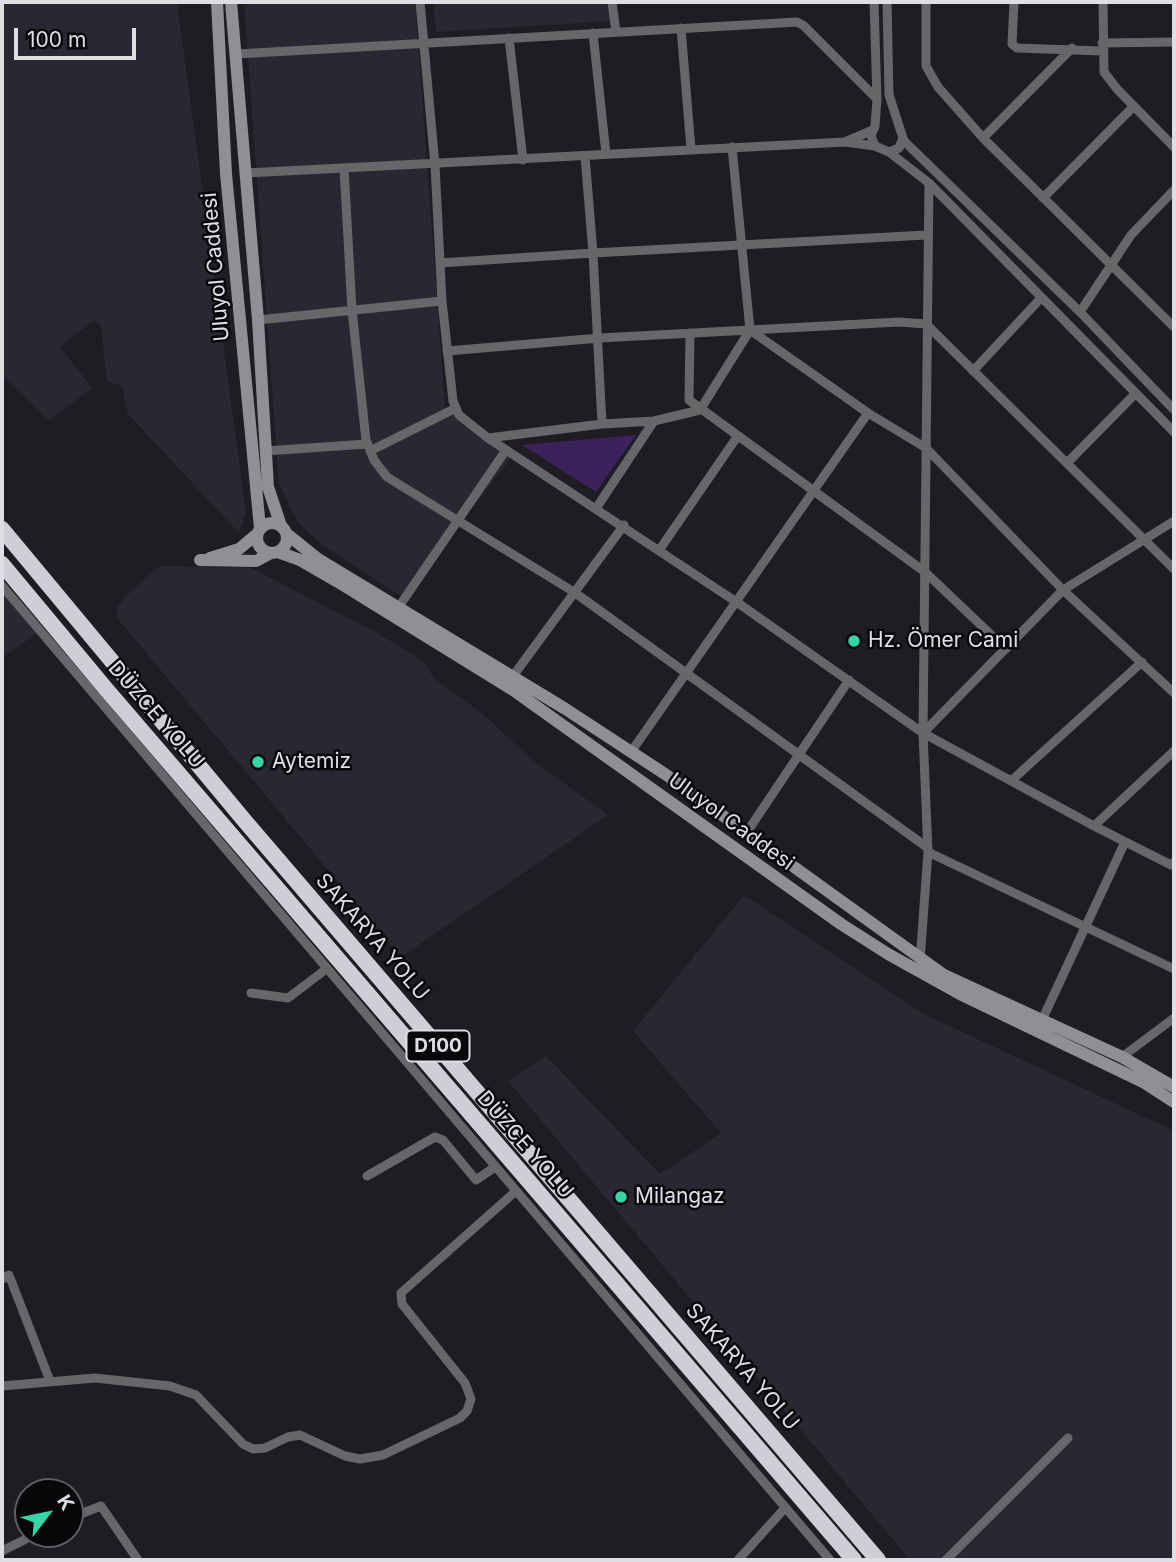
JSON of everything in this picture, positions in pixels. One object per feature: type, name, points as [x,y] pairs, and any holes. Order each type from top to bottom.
[{"type":"highway","name":"SAKARYA YOLU","points":[[2,529],[244,821],[878,1560]]},
{"type":"highway","name":"DÜZCE YOLU","points":[[2,564],[106,689],[854,1560]]},
{"type":"main road","name":"Uluyol Caddesi","points":[[216,2],[226,174],[258,531]]},
{"type":"main road","name":"Uluyol Caddesi","points":[[231,2],[258,320],[268,486],[284,530],[318,559],[513,676],[631,752],[747,832],[944,975],[1122,1057],[1174,1087]]},
{"type":"main road","points":[[270,523],[284,530],[287,543],[275,553],[256,561],[231,563],[200,560],[239,549],[270,523]]},
{"type":"main road","points":[[258,531],[260,547],[275,553]]},
{"type":"main road","name":"Uluyol Caddesi","points":[[275,553],[300,560],[329,576],[516,692],[841,925],[960,994],[1143,1082],[1174,1102]]},
{"type":"street","points":[[420,2],[435,165],[442,301],[447,351],[456,408],[460,415],[488,438],[624,525],[923,733],[1094,827],[1173,865]]},
{"type":"street","points":[[612,2],[615,32]]},
{"type":"street","points":[[874,2],[877,99],[875,146]]},
{"type":"street","points":[[887,2],[889,95],[896,123],[903,133],[899,148],[889,152]]},
{"type":"street","points":[[926,2],[926,66],[938,87],[983,138],[1174,327]]},
{"type":"street","points":[[1014,2],[1012,44],[1017,48],[1102,47],[1174,42]]},
{"type":"street","points":[[1103,2],[1104,72],[1174,147]]},
{"type":"street","points":[[237,54],[796,22],[803,25],[877,99]]},
{"type":"street","points":[[681,29],[691,149]]},
{"type":"street","points":[[593,33],[606,155]]},
{"type":"street","points":[[509,38],[523,160]]},
{"type":"street","points":[[983,138],[1072,48]]},
{"type":"street","points":[[1043,198],[1134,106]]},
{"type":"street","points":[[845,142],[884,121],[896,123]]},
{"type":"street","points":[[903,140],[1080,312],[1174,410]]},
{"type":"street","points":[[246,173],[845,142],[875,146],[889,152],[929,183],[1174,432]]},
{"type":"street","points":[[488,438],[602,424],[654,421],[700,410],[750,330],[732,147]]},
{"type":"street","points":[[585,156],[600,338],[602,424]]},
{"type":"street","points":[[344,169],[352,310],[369,447],[387,477],[574,592],[928,850],[1174,969]]},
{"type":"street","points":[[929,183],[926,235],[923,733],[928,850],[920,959],[929,976]]},
{"type":"street","points":[[1080,312],[1131,235],[1174,190]]},
{"type":"street","points":[[440,263],[926,235]]},
{"type":"street","points":[[973,371],[1041,298]]},
{"type":"street","points":[[258,320],[442,301]]},
{"type":"street","points":[[1166,318],[1174,309]]},
{"type":"street","points":[[447,351],[600,338],[899,322],[926,324],[1174,569]]},
{"type":"street","points":[[750,330],[868,413],[926,448],[1063,590],[1173,690]]},
{"type":"street","points":[[690,333],[689,400],[811,492],[925,572],[1006,649]]},
{"type":"street","points":[[1069,463],[1136,393]]},
{"type":"street","points":[[265,451],[369,447],[456,408]]},
{"type":"street","points":[[631,752],[738,603],[811,492],[868,413]]},
{"type":"street","points":[[597,507],[654,421]]},
{"type":"street","points":[[660,550],[737,437]]},
{"type":"street","points":[[398,608],[506,450]]},
{"type":"street","points":[[923,733],[1063,590],[1174,521]]},
{"type":"street","points":[[513,676],[624,525]]},
{"type":"street","points":[[2,586],[325,970],[830,1560]]},
{"type":"street","points":[[1011,781],[1142,662]]},
{"type":"street","points":[[747,832],[849,680]]},
{"type":"street","points":[[1094,827],[1174,751]]},
{"type":"street","points":[[1042,1020],[1125,842]]},
{"type":"street","points":[[251,993],[288,998],[325,970]]},
{"type":"street","points":[[1122,1057],[1174,1018]]},
{"type":"street","points":[[367,1176],[435,1137],[443,1140],[476,1180],[495,1167]]},
{"type":"street","points":[[2,1386],[95,1378],[170,1387],[196,1395],[243,1444],[253,1449],[300,1436],[360,1459],[383,1455],[460,1418],[467,1411],[471,1399],[465,1383],[402,1304],[401,1293],[516,1191]]},
{"type":"street","points":[[2,1279],[9,1275],[50,1381]]},
{"type":"street","points":[[946,1560],[1068,1438]]},
{"type":"street","points":[[84,1513],[101,1506],[138,1560]]},
{"type":"street","points":[[738,1560],[785,1508]]},
{"type":"shaded area","points":[[2,2],[177,2],[246,513],[239,533],[128,414],[122,386],[107,381],[101,326],[94,320],[60,347],[92,388],[49,421],[2,375]]},
{"type":"shaded area","points":[[244,2],[415,2],[445,408],[511,458],[402,597],[321,544],[297,521],[279,484]]},
{"type":"shaded area","points":[[433,2],[611,2],[612,21],[436,32]]},
{"type":"shaded area","points":[[636,435],[596,492],[522,445]]},
{"type":"shaded area","points":[[160,566],[251,568],[372,630],[422,660],[434,678],[483,714],[531,759],[608,815],[401,957],[117,618],[117,607],[125,597]]},
{"type":"shaded area","points":[[2,578],[44,628],[2,658]]},
{"type":"shaded area","points":[[744,895],[922,1013],[1174,1131],[1174,1560],[910,1560],[508,1081],[546,1056],[660,1174],[721,1133],[633,1031]]},
{"type":"place","name":"Hz. Ömer Cami","points":[[854,641]]},
{"type":"place","name":"Aytemiz","points":[[258,762]]},
{"type":"place","name":"Milangaz","points":[[621,1197]]}]
